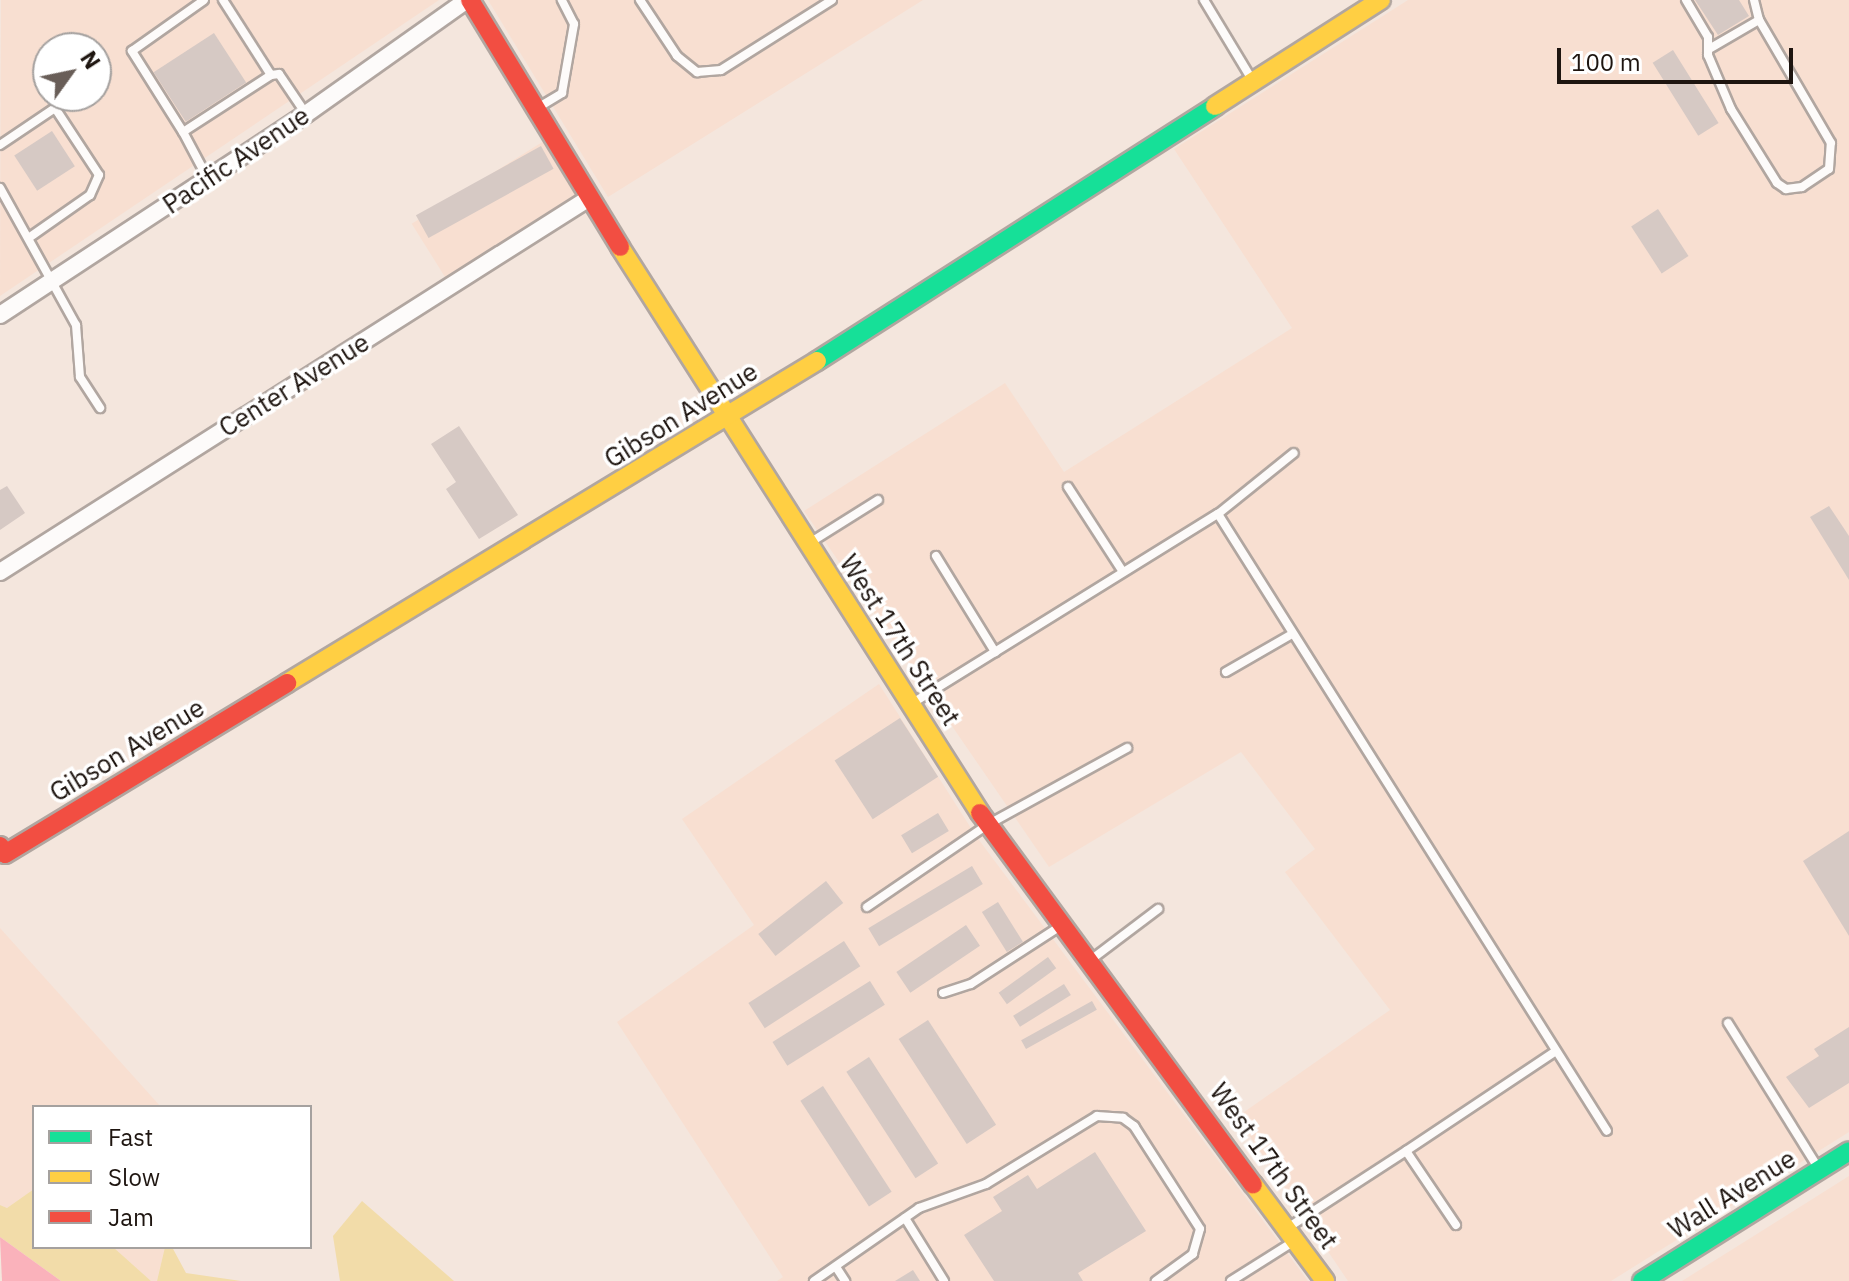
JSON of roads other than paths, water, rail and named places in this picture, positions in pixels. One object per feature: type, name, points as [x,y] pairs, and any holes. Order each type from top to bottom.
[{"type":"street","name":"West 17th Street","points":[[469,0],[727,418],[987,825],[1293,1233],[1325,1281]]},
{"type":"street","name":"Pacific Avenue","points":[[0,315],[306,114],[469,0]]},
{"type":"street","name":"Gibson Avenue","points":[[2,853],[727,418],[1381,0]]},
{"type":"street","name":"Center Avenue","points":[[0,572],[589,198]]},
{"type":"street","name":"Wall Avenue","points":[[1642,1281],[1849,1151]]},
{"type":"lane","points":[[204,0],[132,51],[183,132],[208,179]]},
{"type":"lane","points":[[223,0],[271,75]]},
{"type":"lane","points":[[535,110],[562,93],[574,24],[562,0]]},
{"type":"lane","points":[[640,0],[677,56],[697,72],[721,70],[832,0]]},
{"type":"lane","points":[[1204,0],[1253,81]]},
{"type":"lane","points":[[1686,0],[1709,49],[1731,109],[1777,183],[1786,189],[1802,187],[1829,169],[1831,143],[1759,20],[1754,0]]},
{"type":"lane","points":[[1709,49],[1759,20]]},
{"type":"lane","points":[[183,132],[271,75],[279,74],[306,114]]},
{"type":"lane","points":[[0,145],[55,108],[99,175],[90,195],[30,237]]},
{"type":"lane","points":[[0,188],[55,279],[76,325],[80,377],[100,408]]},
{"type":"lane","points":[[910,704],[1218,514],[1294,453]]},
{"type":"lane","points":[[1068,487],[1123,572]]},
{"type":"lane","points":[[808,544],[878,500]]},
{"type":"lane","points":[[1218,514],[1607,1131]]},
{"type":"lane","points":[[936,556],[995,652]]},
{"type":"lane","points":[[1226,672],[1292,634]]},
{"type":"lane","points":[[867,907],[987,825],[1127,748]]},
{"type":"lane","points":[[1090,961],[1158,909]]},
{"type":"lane","points":[[943,993],[982,977],[1062,924]]},
{"type":"lane","points":[[1728,1023],[1820,1170]]},
{"type":"lane","points":[[1231,1281],[1406,1151],[1556,1051]]},
{"type":"lane","points":[[814,1281],[935,1200],[986,1184],[1097,1116],[1123,1118],[1147,1141],[1200,1229],[1193,1254],[1156,1281]]},
{"type":"lane","points":[[1406,1151],[1456,1225]]},
{"type":"lane","points":[[905,1218],[944,1281]]},
{"type":"lane","points":[[836,1267],[845,1281]]}]
